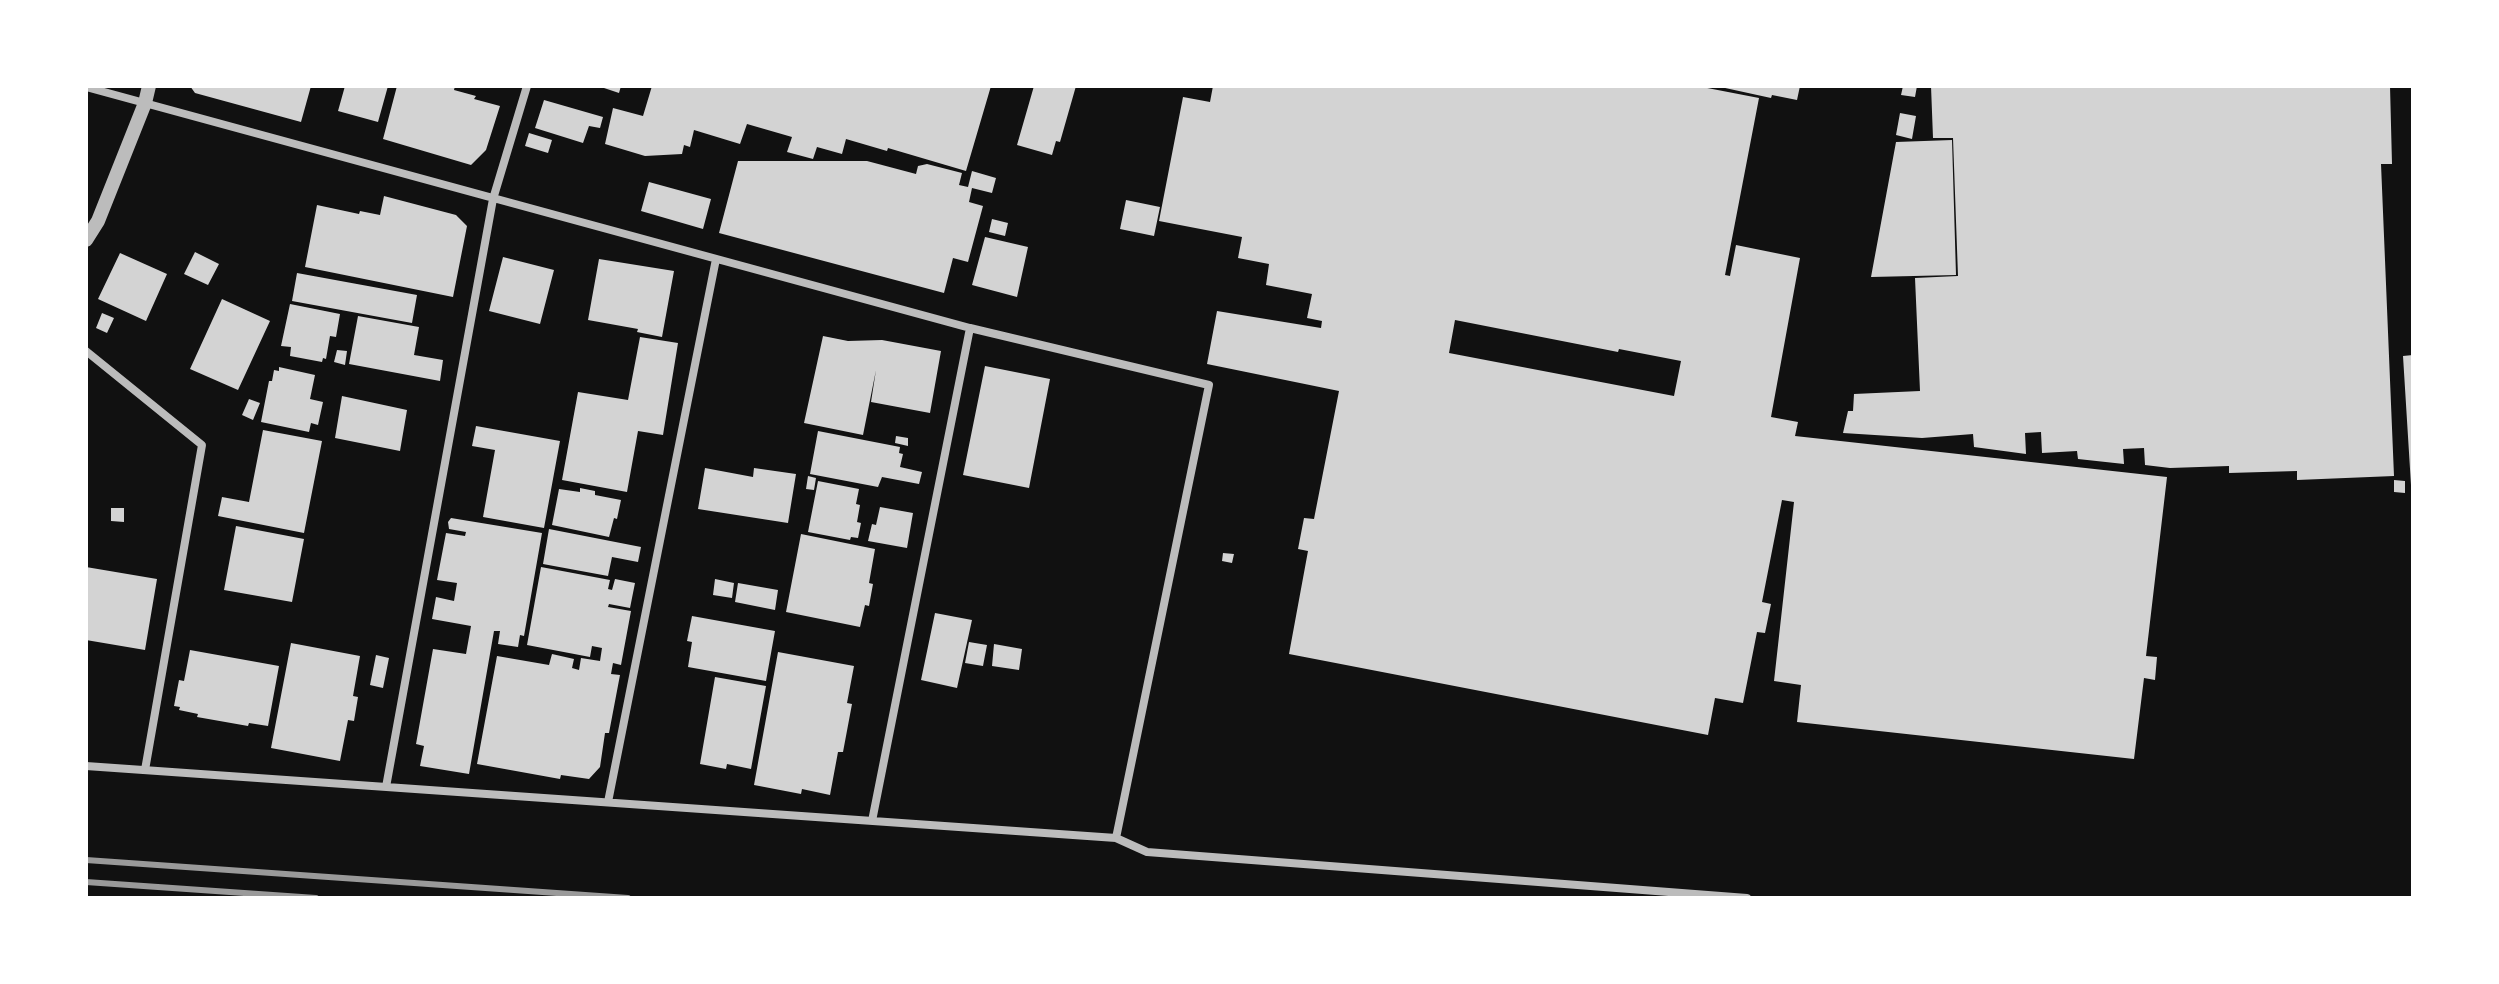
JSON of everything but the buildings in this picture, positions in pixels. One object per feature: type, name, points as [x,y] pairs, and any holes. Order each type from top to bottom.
[{"type":"street","points":[[86,240],[98,221],[149,86]]},
{"type":"street","points":[[386,787],[493,199],[527,86]]},
{"type":"street","points":[[86,87],[970,328],[1209,385],[1116,838]]},
{"type":"street","points":[[608,802],[716,259]]},
{"type":"street","points":[[872,821],[970,328]]},
{"type":"street","points":[[86,351],[202,445],[145,770]]},
{"type":"street","points":[[86,766],[1116,838],[1147,852],[1747,898]]},
{"type":"railway","points":[[86,860],[628,898]]},
{"type":"railway","points":[[86,882],[316,898]]}]
